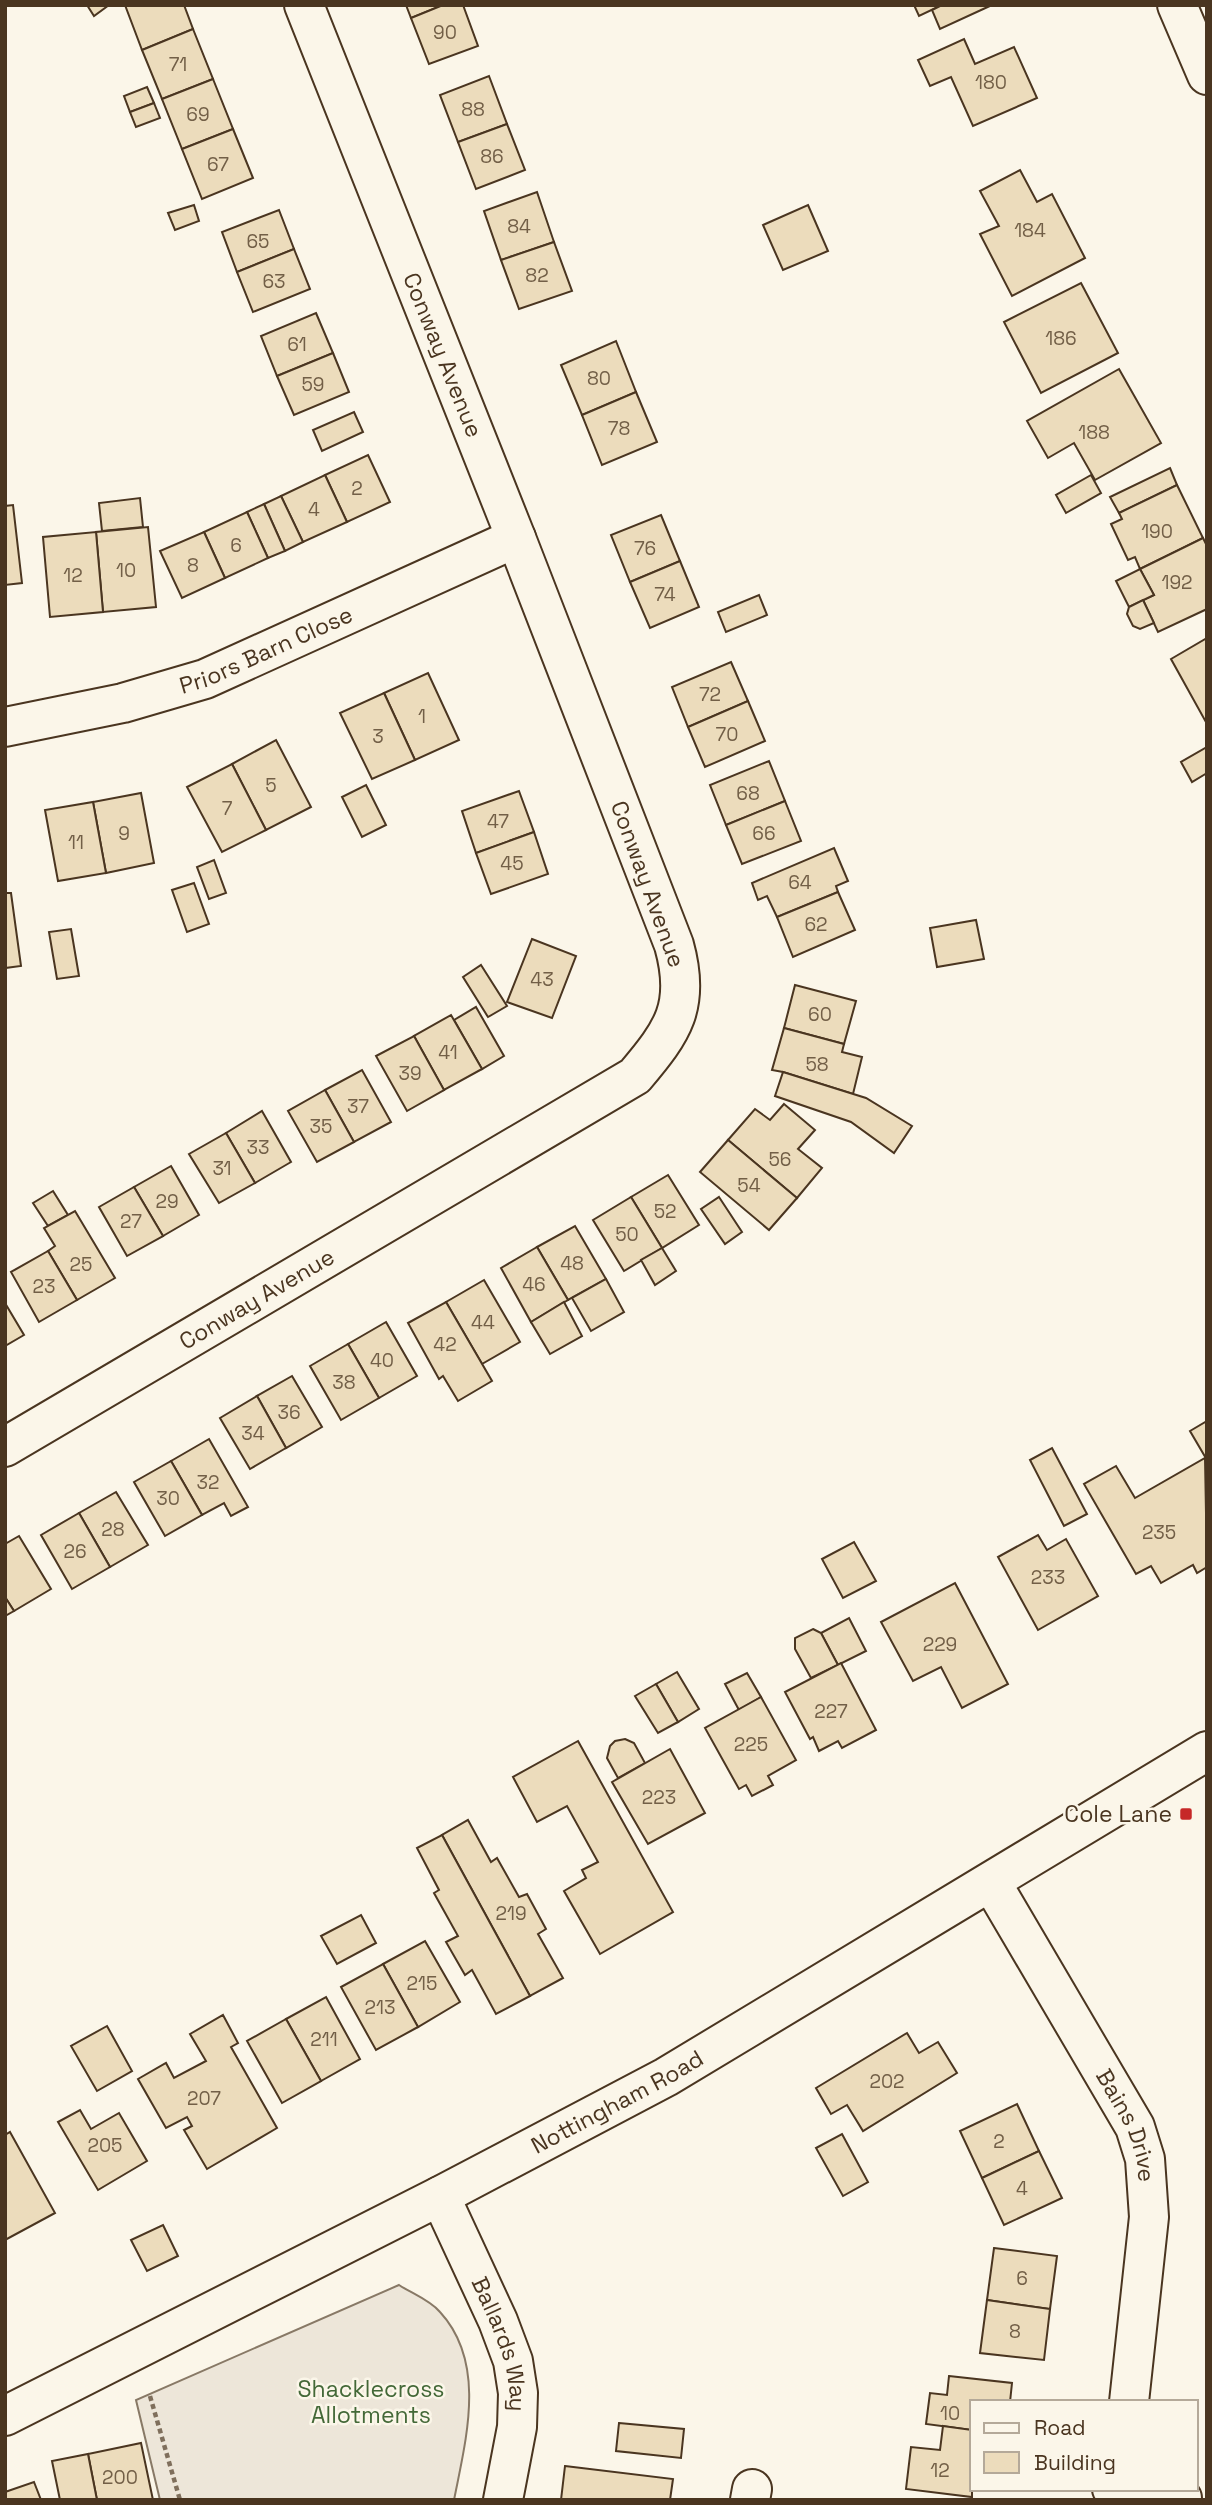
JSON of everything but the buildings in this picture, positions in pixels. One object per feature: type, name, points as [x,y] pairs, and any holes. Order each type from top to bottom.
[{"type":"street","name":"Conway Avenue","points":[[5,1447],[635,1076],[660,1047],[677,1018],[681,971],[674,945],[516,538],[303,5]]},
{"type":"street","points":[[1177,5],[1207,75]]},
{"type":"street","name":"Priors Barn Close","points":[[5,727],[123,703],[205,679],[516,538]]},
{"type":"street","name":"Nottingham Road","points":[[5,2416],[440,2196],[666,2077],[1207,1751]]},
{"type":"street","name":"Bains Drive","points":[[991,1882],[1135,2127],[1145,2160],[1149,2184],[1149,2217],[1129,2400]]},
{"type":"street","name":"Ballards Way","points":[[440,2196],[498,2320],[513,2361],[518,2393],[517,2427],[503,2500]]},
{"type":"street","points":[[1127,2491],[1182,2498]]},
{"type":"path","points":[[149,2394],[180,2500]]},
{"type":"green space","name":"Shacklecross Allotments","points":[[399,2285],[426,2300],[440,2312],[455,2332],[464,2354],[469,2402],[454,2500],[160,2500],[136,2400]]},
{"type":"place","name":"Cole Lane","points":[[1186,1814]]}]
